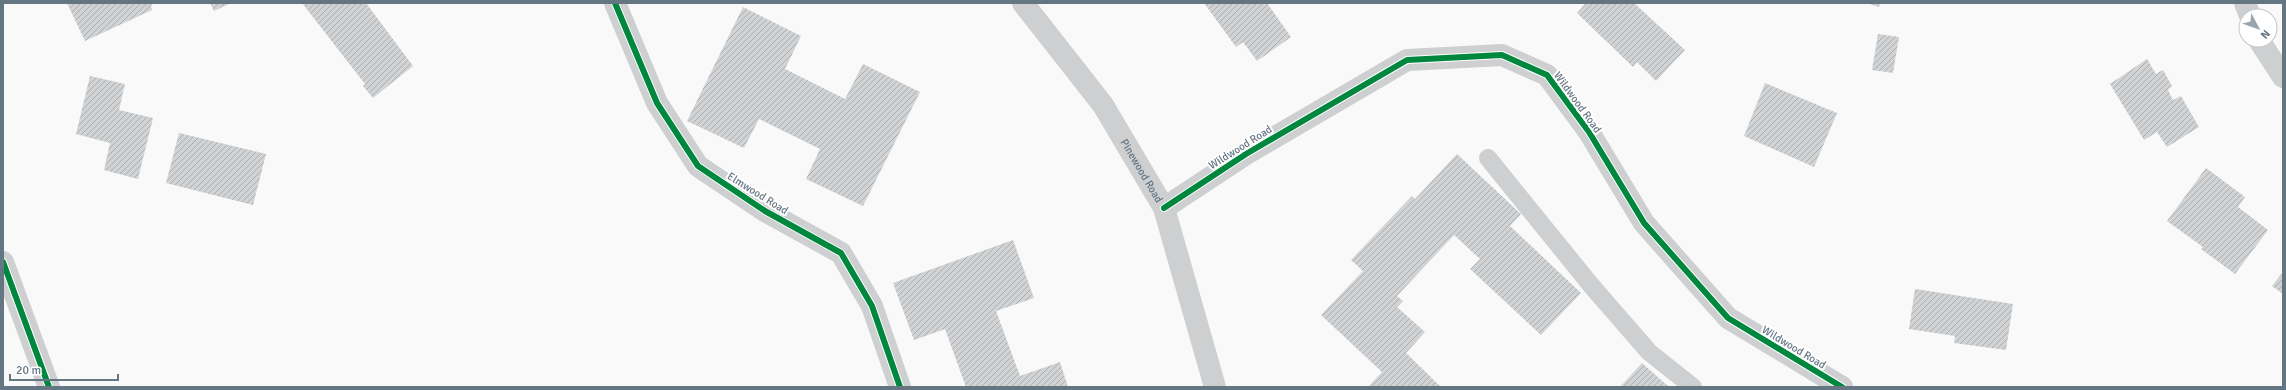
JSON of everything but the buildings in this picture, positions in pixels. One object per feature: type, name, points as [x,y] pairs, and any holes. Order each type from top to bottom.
[{"type":"street","name":"Elmwood Road","points":[[615,3],[657,103],[698,166],[766,212],[841,253],[872,306],[900,387]]},
{"type":"street","name":"Pinewood Road","points":[[1023,3],[1103,105],[1164,208],[1216,387]]},
{"type":"street","points":[[2264,48],[2283,77]]},
{"type":"street","name":"Wildwood Road","points":[[1164,208],[1246,154],[1407,60],[1502,55],[1547,75],[1588,132],[1644,223],[1728,318],[1842,387]]},
{"type":"street","points":[[3,262],[49,387]]},
{"type":"lane","points":[[1488,158],[1590,284],[1649,352],[1693,387]]},
{"type":"cycle path","points":[[615,3],[657,103],[698,166],[765,211],[841,253],[872,306],[900,387]]},
{"type":"cycle path","points":[[1164,208],[1246,154],[1407,60],[1502,55],[1547,75],[1589,132],[1644,223],[1728,318],[1842,387]]},
{"type":"cycle path","points":[[3,262],[49,387]]}]
